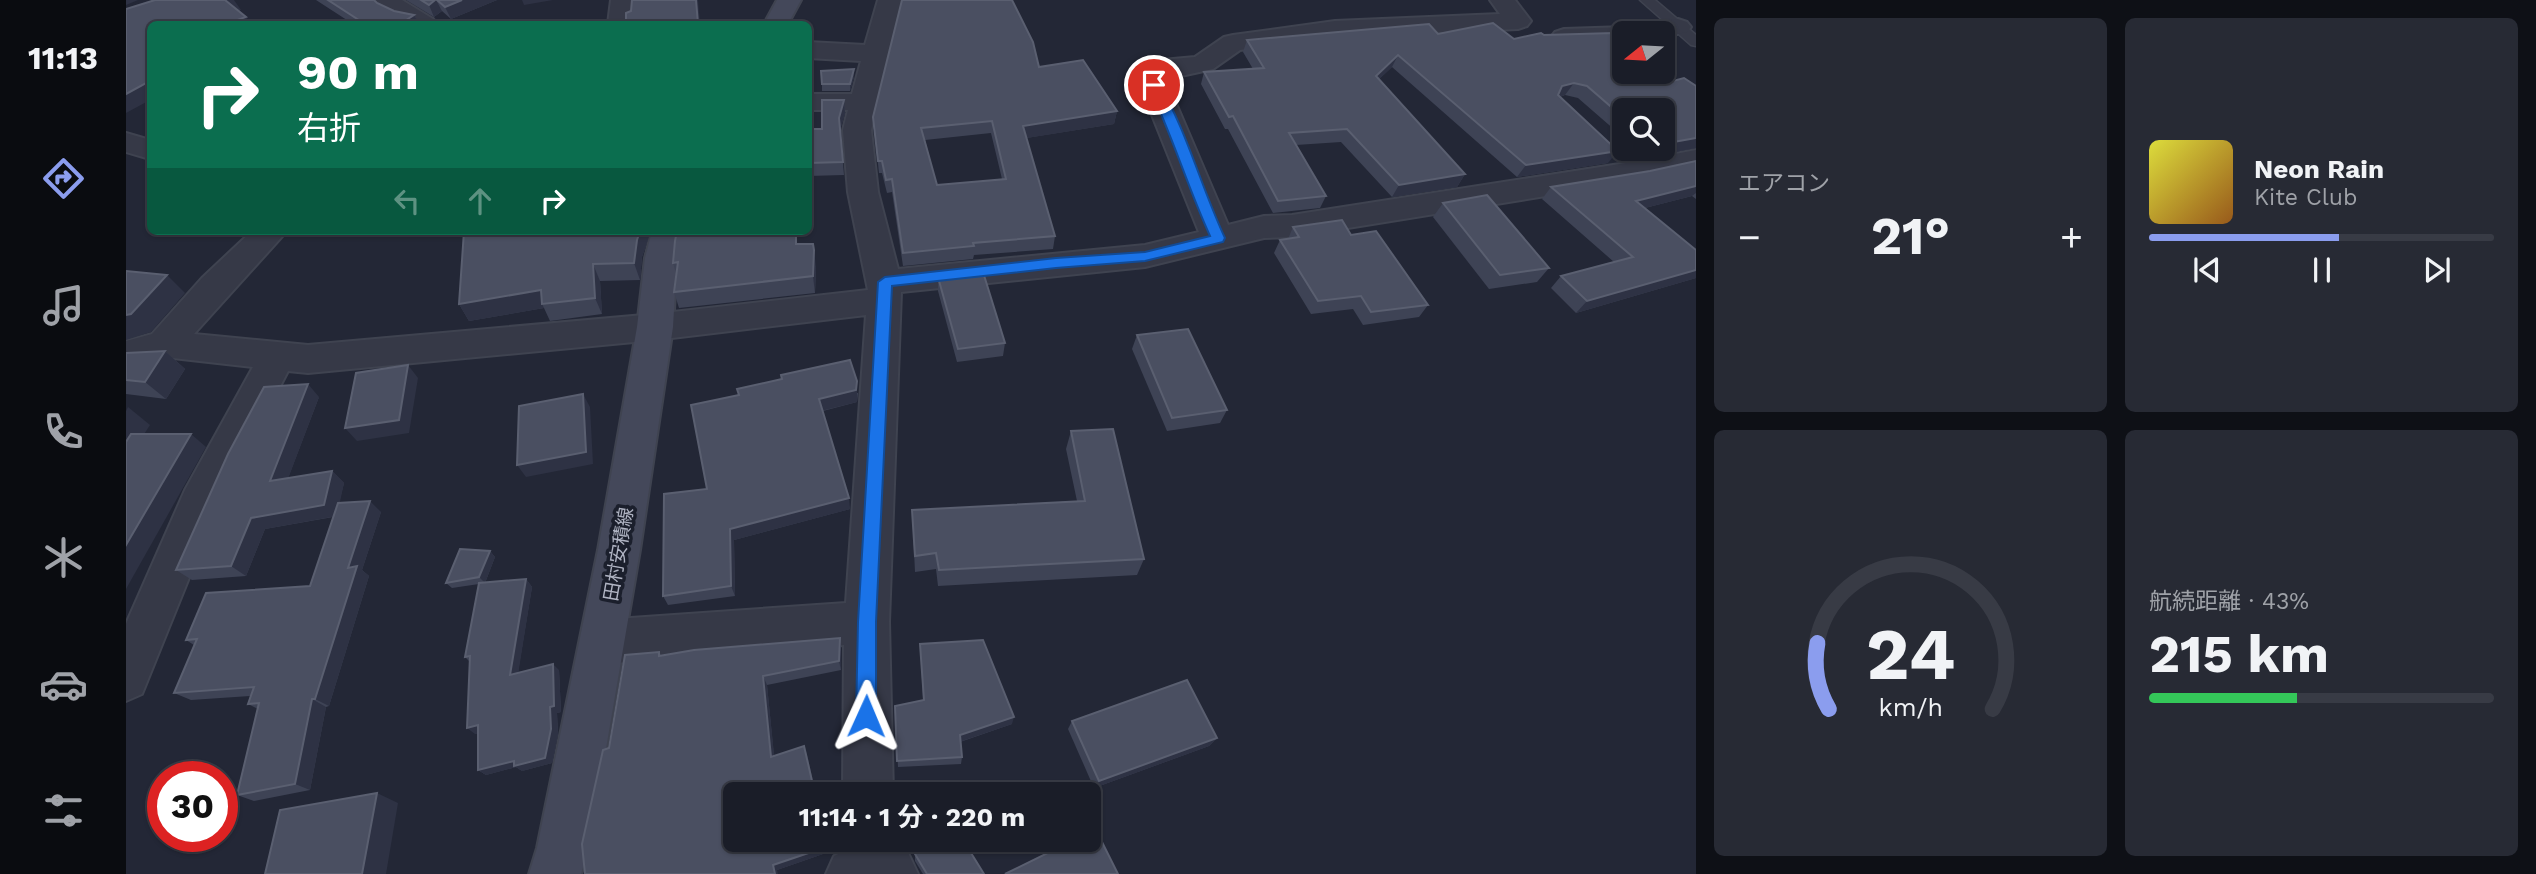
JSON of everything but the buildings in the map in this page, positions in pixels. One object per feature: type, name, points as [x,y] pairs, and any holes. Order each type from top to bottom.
[{"type":"main road","points":[[778,21],[789,0]]},
{"type":"main road","name":"田村安積線","points":[[555,874],[564,848],[602,642],[655,327],[661,258],[667,235]]},
{"type":"street","points":[[384,0],[419,21]]},
{"type":"street","points":[[621,21],[623,0]]},
{"type":"street","points":[[868,782],[867,622],[885,291],[863,192],[857,130],[890,0]]},
{"type":"street","points":[[1218,238],[1152,80],[1160,67],[1181,68],[1204,64],[1233,43],[1335,29],[1517,21],[1502,0]]},
{"type":"street","points":[[1564,37],[1612,35]]},
{"type":"street","points":[[812,50],[876,54]]},
{"type":"street","points":[[812,102],[864,102]]},
{"type":"street","points":[[126,142],[147,149]]},
{"type":"street","points":[[1607,143],[1639,171]]},
{"type":"street","points":[[126,355],[164,344],[308,359],[655,327],[1056,263],[1145,257],[1264,228],[1292,226],[1639,171],[1696,159]]},
{"type":"street","points":[[164,344],[214,286],[267,235]]},
{"type":"street","points":[[126,678],[199,502],[278,355]]},
{"type":"street","points":[[602,642],[867,622]]},
{"type":"lane","points":[[1647,0],[1687,34]]},
{"type":"route","points":[[866,716],[867,622],[885,282],[1056,263],[1145,257],[1218,238],[1199,198],[1188,160],[1173,124],[1154,85]]}]
